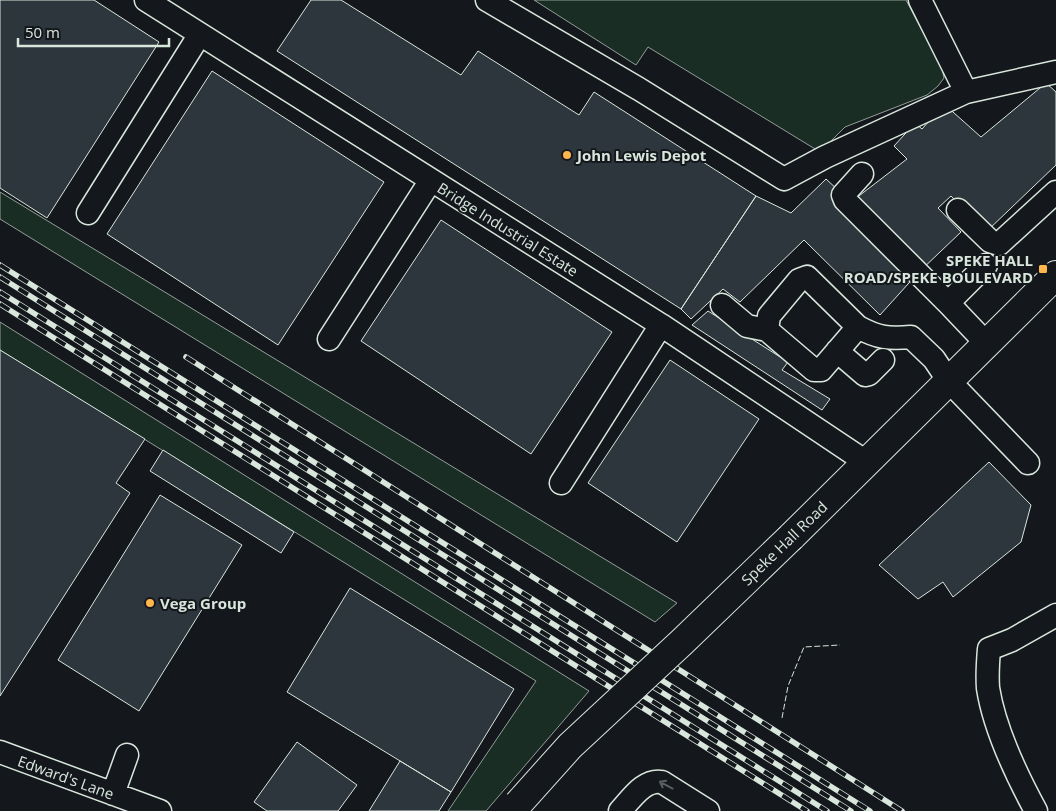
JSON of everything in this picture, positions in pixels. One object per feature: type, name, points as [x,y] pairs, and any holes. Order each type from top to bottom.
[{"type":"highway","name":"Speke Hall Road","points":[[515,808],[570,746],[791,537],[1056,275]]},
{"type":"street","name":"Bridge Industrial Estate","points":[[146,0],[661,325],[866,462]]},
{"type":"street","points":[[487,0],[639,89],[784,179],[825,157],[966,92],[1056,72]]},
{"type":"street","points":[[920,0],[966,92]]},
{"type":"street","points":[[88,213],[200,34]]},
{"type":"street","points":[[862,174],[843,195],[845,200],[986,343]]},
{"type":"street","points":[[329,339],[430,180]]},
{"type":"street","points":[[958,210],[990,241],[999,244],[1056,192]]},
{"type":"street","points":[[948,303],[986,265]]},
{"type":"street","points":[[767,330],[769,316],[799,280],[807,277],[858,327],[875,336],[893,338],[916,332],[948,380],[1028,463]]},
{"type":"street","points":[[722,305],[747,326],[767,330],[814,370],[821,370],[858,327]]},
{"type":"street","points":[[560,483],[661,325]]},
{"type":"street","points":[[837,351],[865,375],[869,374],[883,360]]},
{"type":"street","points":[[1036,811],[995,716],[988,686],[989,648],[1012,640],[1056,616]]},
{"type":"street","name":"Edward's Lane","points":[[0,752],[160,811]]},
{"type":"street","points":[[113,794],[127,755]]},
{"type":"street","points":[[620,811],[647,783],[655,781],[662,782],[708,811]]},
{"type":"green space","points":[[534,0],[906,0],[942,68],[944,78],[927,95],[845,127],[820,152],[648,47],[636,65]]},
{"type":"green space","points":[[0,192],[677,603],[655,622],[0,219]]},
{"type":"green space","points":[[0,322],[589,691],[486,811],[448,811],[536,681],[0,350]]},
{"type":"building","points":[[0,0],[94,0],[159,42],[47,218],[0,188]]},
{"type":"building","name":"John Lewis Depot","points":[[311,0],[341,0],[461,75],[478,51],[579,115],[594,92],[756,196],[681,309],[277,51]]},
{"type":"building","points":[[212,71],[384,182],[278,345],[107,234]]},
{"type":"building","points":[[1046,83],[1056,92],[1056,165],[986,232],[951,196],[938,208],[961,232],[918,273],[880,315],[804,240],[740,302],[723,289],[691,319],[681,309],[756,196],[791,213],[826,179],[851,202],[907,159],[894,146],[915,123],[922,129],[944,104],[981,137]]},
{"type":"building","points":[[441,220],[612,332],[531,454],[361,341]]},
{"type":"building","points":[[708,311],[788,362],[782,370],[830,399],[822,410],[692,325]]},
{"type":"building","points":[[0,350],[145,439],[116,483],[130,493],[0,696]]},
{"type":"building","points":[[670,360],[759,419],[677,542],[588,483]]},
{"type":"building","points":[[163,450],[294,532],[281,553],[150,471]]},
{"type":"building","points":[[989,462],[1031,505],[1021,542],[953,597],[943,582],[918,599],[879,565]]},
{"type":"building","name":"Vega Group","points":[[160,495],[242,545],[139,711],[58,660]]},
{"type":"building","points":[[350,588],[514,689],[451,792],[287,692]]},
{"type":"building","points":[[297,742],[357,785],[338,811],[267,811],[254,802]]},
{"type":"building","points":[[400,761],[451,792],[439,811],[369,811]]},
{"type":"railway","points":[[0,265],[870,811]]},
{"type":"railway","points":[[0,277],[851,811]]},
{"type":"railway","points":[[0,292],[827,811]]},
{"type":"railway","points":[[0,304],[807,811]]},
{"type":"railway","points":[[186,357],[902,811]]},
{"type":"fence","points":[[782,718],[788,686],[804,647],[840,645]]},
{"type":"place","name":"John Lewis Depot","points":[[567,155]]},
{"type":"place","name":"SPEKE HALL ROAD/SPEKE BOULEVARD","points":[[1043,269]]},
{"type":"place","name":"Vega Group","points":[[150,603]]}]
